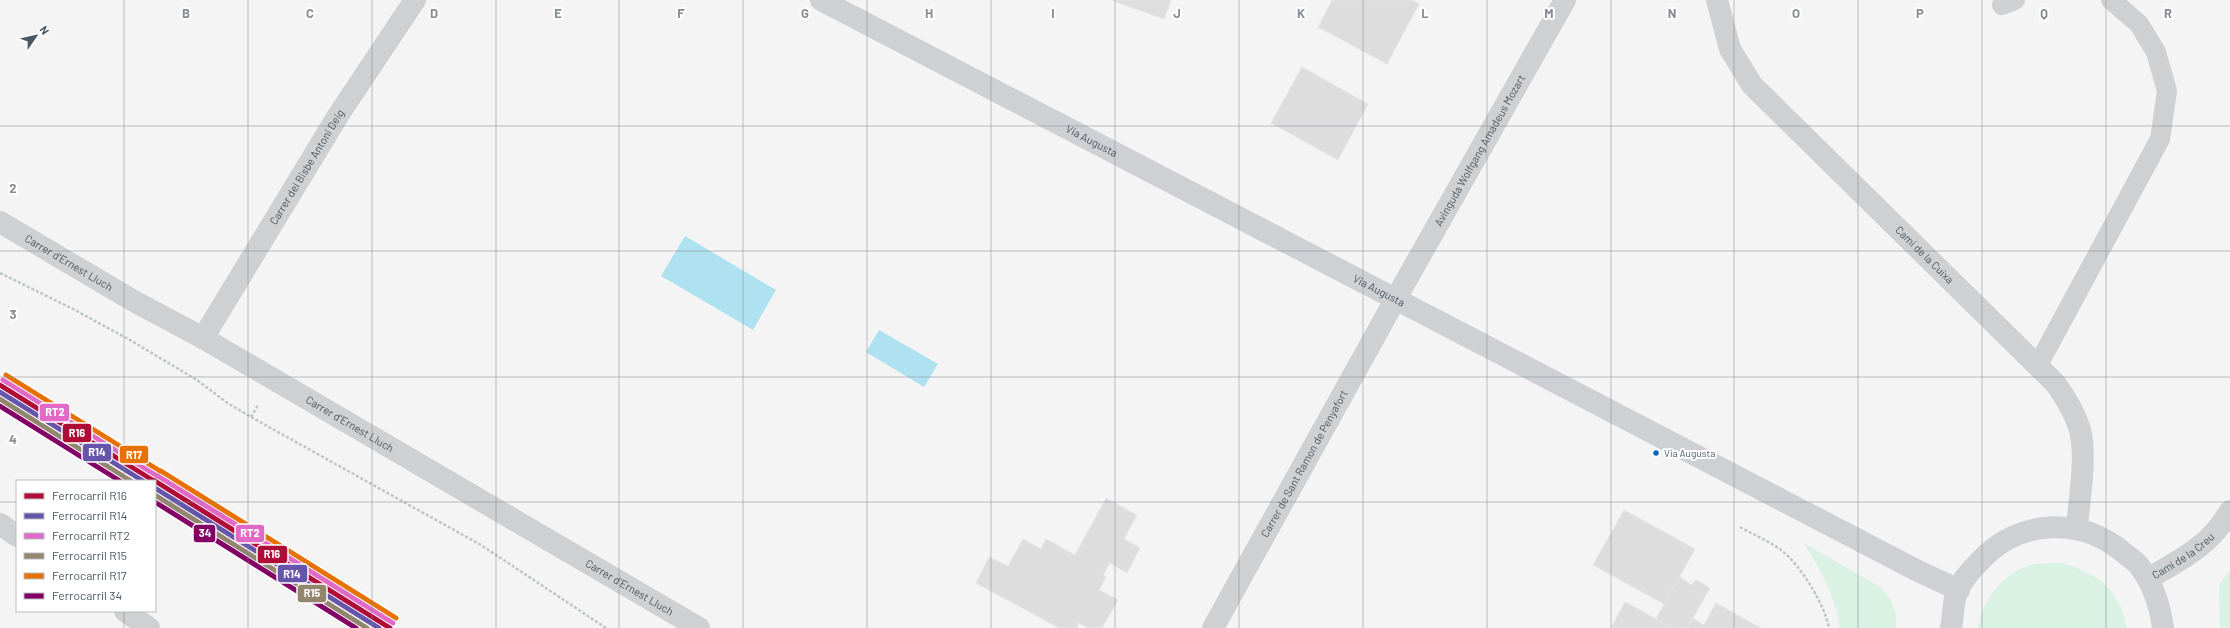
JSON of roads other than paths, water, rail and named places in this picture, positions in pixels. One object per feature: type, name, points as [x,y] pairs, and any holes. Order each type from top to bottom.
[{"type":"main road","name":"Via Augusta","points":[[821,0],[1395,300],[1497,350],[1918,571],[1959,590]]},
{"type":"main road","points":[[1951,628],[1956,597],[1966,576],[1993,547],[2015,534],[2035,528],[2077,528],[2111,542],[2139,565],[2148,579],[2160,605],[2163,628]]},
{"type":"street","name":"Carrer del Bisbe Antoni Deig","points":[[203,338],[335,121],[415,0]]},
{"type":"street","name":"Avinguda Wolfgang Amadeus Mozart","points":[[1395,300],[1565,0]]},
{"type":"street","name":"Camí de la Cuixa","points":[[1717,0],[1730,50],[1752,85],[2056,384],[2070,405],[2080,431],[2082,459],[2077,528]]},
{"type":"street","name":"Carrer d'Ernest Lluch","points":[[0,222],[132,300],[203,338],[699,628]]},
{"type":"street","name":"Carrer de Sant Ramon de Penyafort","points":[[1213,628],[1395,300]]},
{"type":"street","name":"Camí de la Creu","points":[[2148,579],[2202,546],[2224,522],[2230,511]]},
{"type":"street","points":[[0,524],[16,535]]},
{"type":"lane","points":[[2038,365],[2160,139],[2167,91],[2156,52],[2139,24],[2111,0]]},
{"type":"water","points":[[685,236],[776,290],[753,330],[661,276]]},
{"type":"water","points":[[879,330],[938,364],[924,387],[866,352]]},
{"type":"rail line","name":"R17","points":[[6,375],[160,471]]},
{"type":"rail line","name":"RT2","points":[[3,380],[157,476]]},
{"type":"rail line","name":"R16","points":[[0,385],[152,480]]},
{"type":"rail line","name":"R14","points":[[0,392],[141,480]]},
{"type":"rail line","name":"R15","points":[[0,399],[129,480]]},
{"type":"rail line","name":"34","points":[[0,406],[118,480]]},
{"type":"rail line","name":"R17","points":[[161,471],[396,618]]},
{"type":"rail line","name":"RT2","points":[[158,476],[393,623]]},
{"type":"rail line","name":"R16","points":[[156,482],[390,628]]},
{"type":"rail line","name":"R14","points":[[156,489],[379,628]]},
{"type":"rail line","name":"R15","points":[[156,496],[367,628]]},
{"type":"rail line","name":"34","points":[[156,503],[356,628]]},
{"type":"place","name":"Via Augusta","points":[[1656,453]]}]
